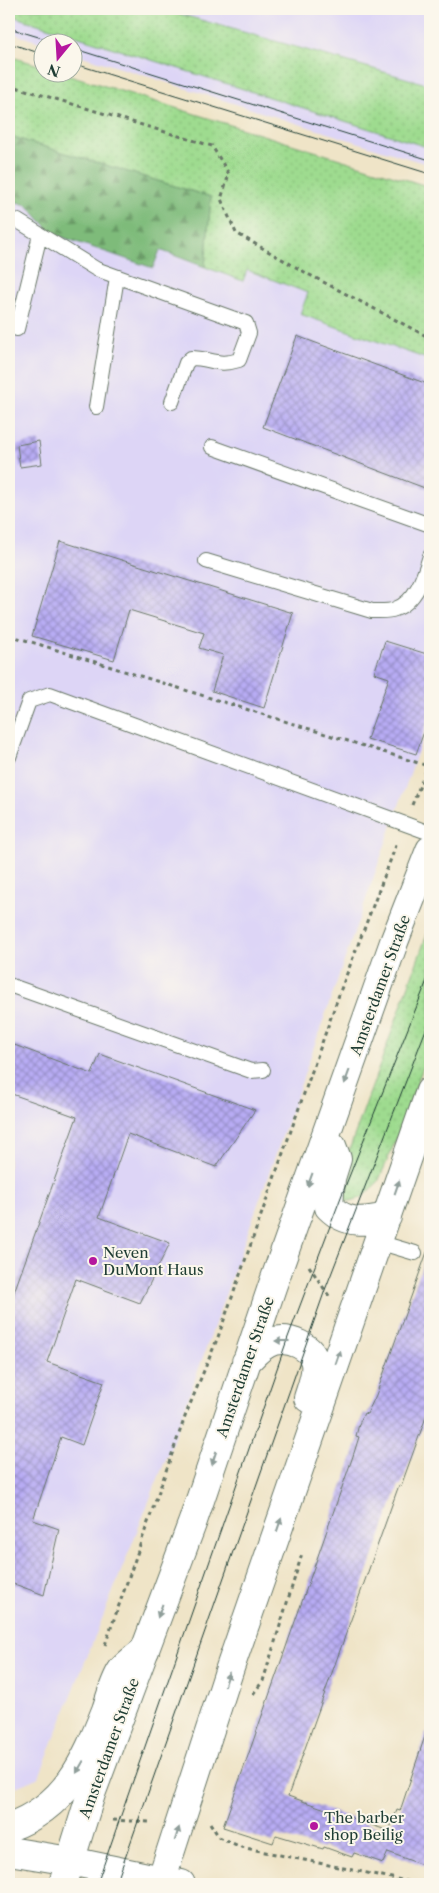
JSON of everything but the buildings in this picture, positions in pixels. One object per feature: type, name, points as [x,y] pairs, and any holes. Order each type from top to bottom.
[{"type":"main road","name":"Amsterdamer Straße","points":[[67,1872],[84,1817],[193,1521],[272,1287],[394,942],[430,850]]},
{"type":"main road","points":[[9,1851],[67,1872],[168,1883],[181,1820],[230,1668],[430,1091]]},
{"type":"main road","points":[[327,1133],[337,1159],[331,1178],[329,1207],[335,1214],[382,1229]]},
{"type":"main road","points":[[246,1362],[261,1347],[274,1341],[287,1340],[305,1347],[315,1363],[314,1379],[304,1411],[310,1436]]},
{"type":"main road","points":[[9,1828],[49,1804],[72,1781],[87,1755],[122,1670],[145,1650]]},
{"type":"lane","points":[[9,218],[18,221],[96,269],[246,323],[249,333],[239,360],[220,364],[200,358],[191,358],[186,363],[172,402]]},
{"type":"lane","points":[[17,329],[40,235]]},
{"type":"lane","points":[[96,407],[117,277]]},
{"type":"lane","points":[[212,447],[430,525]]},
{"type":"lane","points":[[206,561],[372,611],[393,610],[407,604],[418,587],[430,556]]},
{"type":"lane","points":[[9,757],[29,701],[50,694],[430,833]]},
{"type":"lane","points":[[9,985],[252,1071],[263,1070]]},
{"type":"lane","points":[[382,1229],[415,1254]]},
{"type":"path","points":[[9,85],[212,146],[229,174],[220,199],[236,233],[308,274],[430,338]]},
{"type":"path","points":[[9,635],[429,766]]},
{"type":"path","points":[[102,1651],[186,1414],[218,1337],[340,989],[430,761]]},
{"type":"path","points":[[305,1261],[334,1302]]},
{"type":"path","points":[[240,1272],[272,1287]]},
{"type":"path","points":[[84,1817],[137,1822],[207,1819],[219,1837],[241,1847],[421,1884]]},
{"type":"shaded area","points":[[9,9],[430,9],[430,165],[82,56],[82,32],[32,32],[32,40],[9,32]]},
{"type":"shaded area","points":[[9,200],[27,205],[53,234],[153,268],[160,250],[242,280],[247,270],[308,293],[301,314],[430,360],[430,717],[171,1446],[39,1777],[9,1790]]},
{"type":"green space","points":[[9,9],[162,9],[430,85],[430,148],[82,38],[82,32],[63,32],[9,15]]},
{"type":"green space","points":[[9,56],[32,63],[32,82],[82,82],[82,79],[430,187],[430,360],[300,314],[308,293],[247,270],[243,281],[205,267],[211,197],[9,136]]},
{"type":"green space","points":[[9,136],[211,197],[205,267],[160,250],[153,268],[53,234],[27,205],[9,200]]},
{"type":"green space","points":[[430,926],[430,1048],[398,1135],[378,1182],[361,1198],[346,1201],[341,1197],[339,1178]]},
{"type":"tram line","points":[[9,28],[32,35]]},
{"type":"tram line","points":[[9,43],[32,51]]},
{"type":"tram line","points":[[82,51],[430,160]]},
{"type":"tram line","points":[[82,66],[430,174]]},
{"type":"tram line","points":[[97,1884],[287,1340],[341,1197],[430,973]]},
{"type":"tram line","points":[[116,1884],[325,1290],[430,1019]]},
{"type":"place","name":"Neven DuMont Haus","points":[[93,1261]]},
{"type":"place","name":"The barber shop Beilig","points":[[314,1826]]}]
